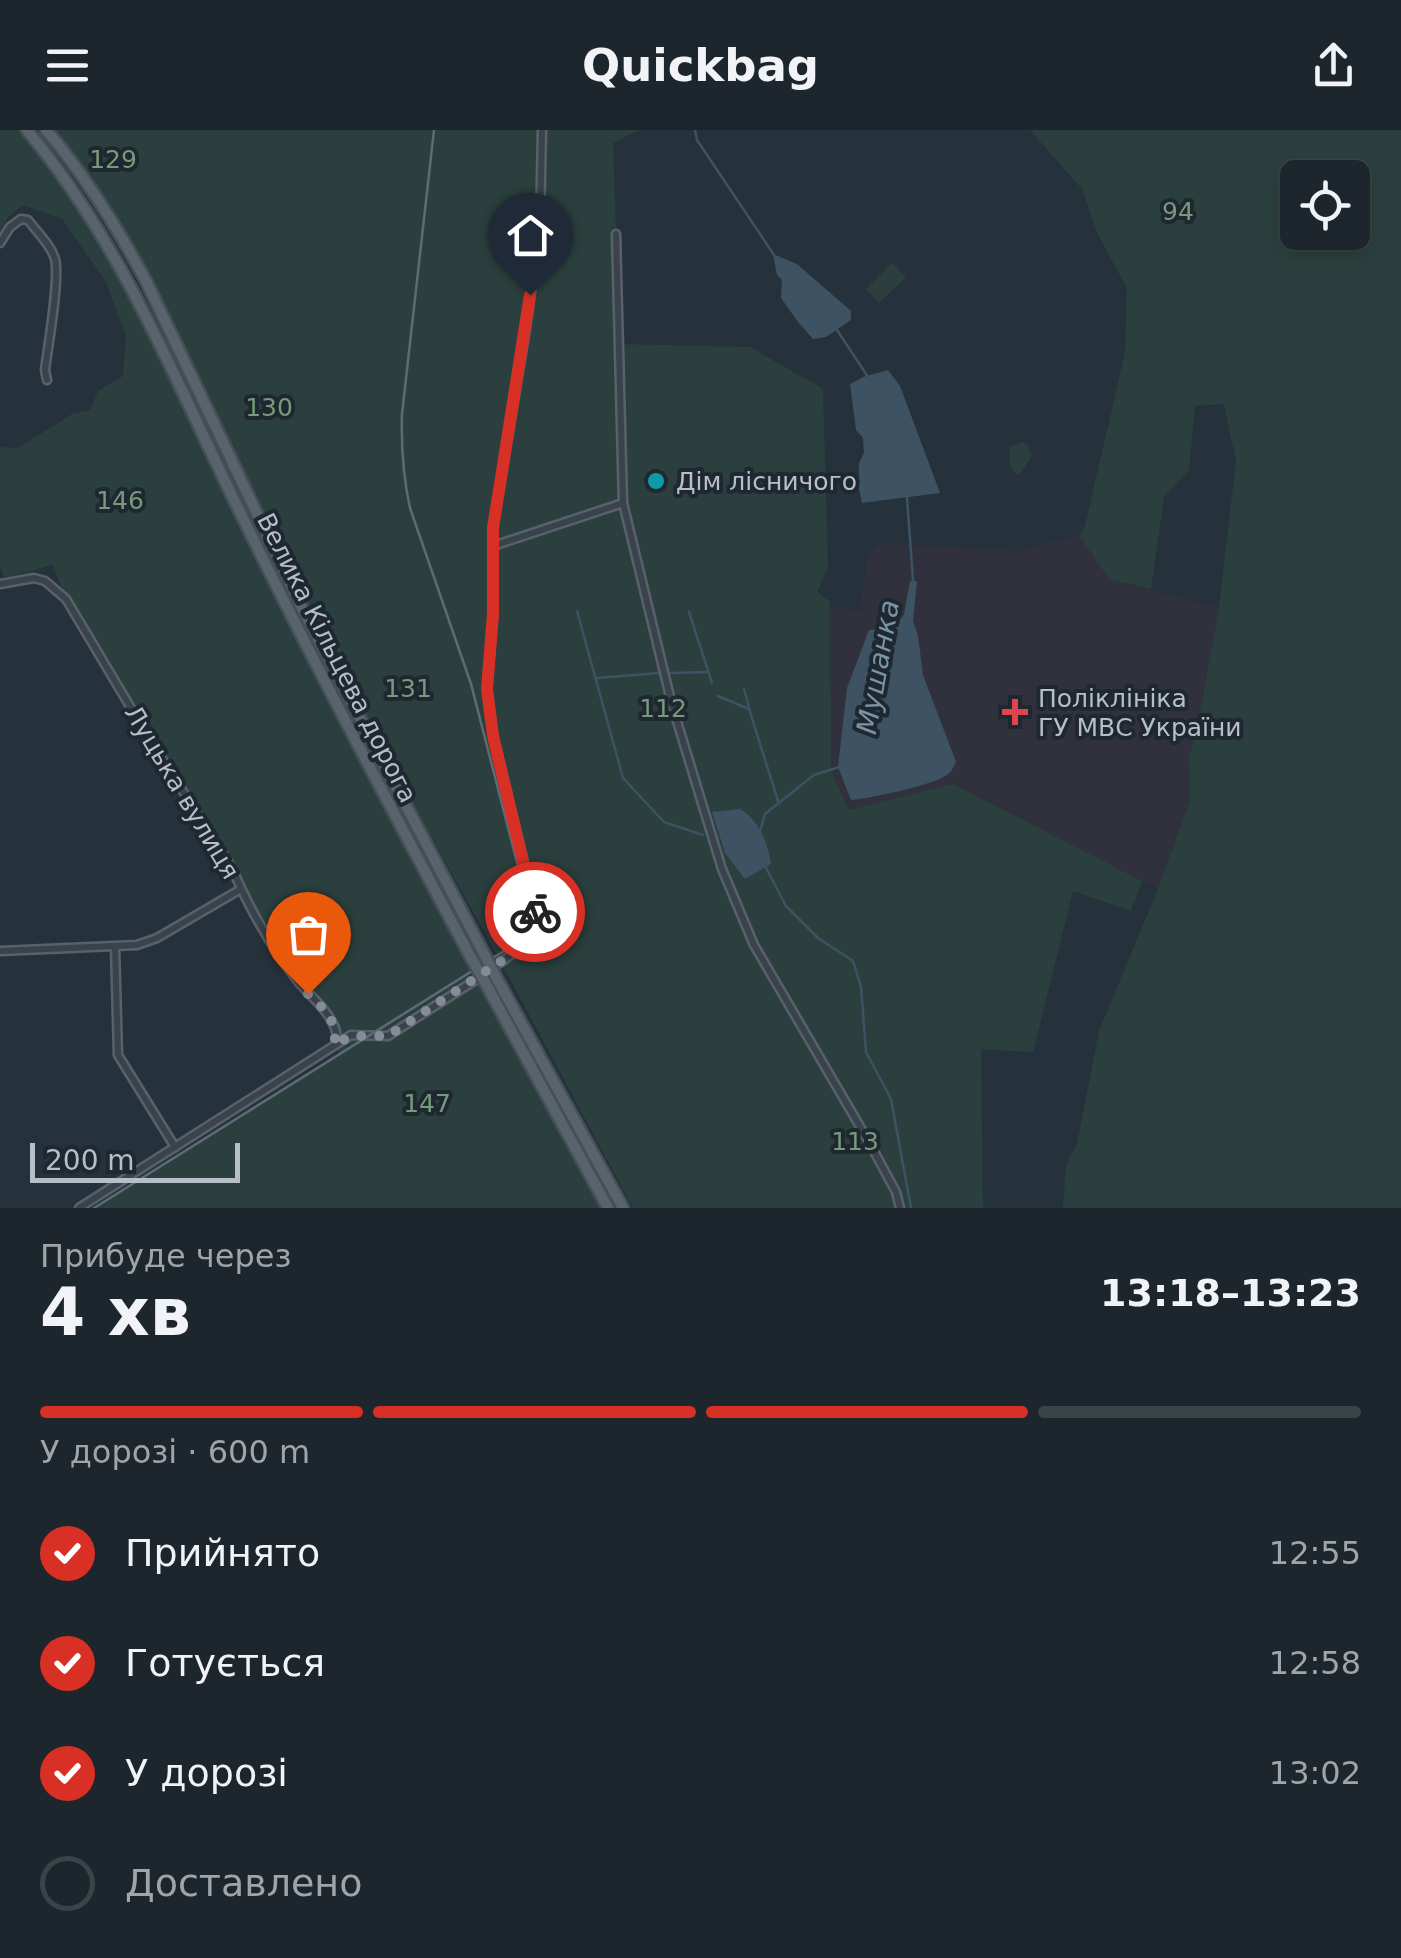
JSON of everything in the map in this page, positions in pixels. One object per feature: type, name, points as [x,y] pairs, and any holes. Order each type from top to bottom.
[{"type":"main road","name":"Велика Кільцева дорога","points":[[27,130],[82,200],[133,288],[315,662],[608,1208]]},
{"type":"main road","name":"Велика Кільцева дорога","points":[[46,130],[66,152],[120,232],[304,610],[622,1208]]},
{"type":"street","points":[[79,1208],[334,1045],[351,1036],[388,1036],[518,950],[532,928],[535,908],[488,702],[493,528],[540,226],[542,130]]},
{"type":"street","points":[[0,243],[10,228],[22,219],[28,220],[55,259],[46,380]]},
{"type":"street","points":[[616,234],[623,503],[672,704],[722,870],[754,944],[869,1142],[896,1192],[900,1208]]},
{"type":"street","points":[[493,546],[623,503]]},
{"type":"street","name":"Луцька вулиця","points":[[0,584],[34,578],[46,581],[66,599],[232,868],[288,968],[328,1014],[336,1032],[334,1045]]},
{"type":"street","points":[[0,951],[137,945],[157,938],[241,889]]},
{"type":"street","points":[[115,947],[118,1056],[176,1147]]},
{"type":"shaded area","name":"Поліклініка ГУ МВС України","points":[[1079,535],[1110,579],[1219,608],[1188,760],[1190,800],[1158,889],[953,784],[849,811],[831,772],[830,607],[860,611],[867,559],[875,547],[883,544],[1020,551]]},
{"type":"green space","points":[[0,130],[27,130],[81,201],[608,1208],[94,1208],[340,1054],[333,1023],[288,968],[232,868],[66,599],[53,565],[3,575],[0,447],[18,448],[72,414],[90,410],[98,391],[123,376],[126,336],[106,282],[62,219],[23,205],[8,217],[0,233]]},
{"type":"green space","points":[[53,130],[639,130],[613,143],[616,229],[622,235],[622,254],[617,260],[619,344],[750,347],[823,389],[828,568],[817,592],[830,602],[831,771],[849,810],[953,784],[1142,881],[1131,911],[1073,891],[1033,1052],[981,1049],[983,1208],[633,1208],[360,709],[139,258],[74,155]]},
{"type":"green space","name":"94","points":[[1030,130],[1401,130],[1401,1208],[1063,1208],[1066,1165],[1077,1144],[1099,1031],[1190,800],[1188,761],[1219,608],[1236,461],[1224,404],[1195,406],[1189,470],[1164,497],[1151,589],[1109,579],[1079,535],[1085,526],[1125,353],[1127,288],[1098,235],[1082,189]]},
{"type":"green space","points":[[892,263],[906,277],[879,303],[866,289]]},
{"type":"green space","points":[[1022,442],[1032,456],[1017,475],[1010,466],[1009,448]]},
{"type":"water","points":[[773,254],[797,264],[851,311],[851,320],[826,337],[813,339],[781,298],[782,280],[777,275]]},
{"type":"water","points":[[888,370],[900,386],[940,493],[862,503],[859,463],[864,453],[863,438],[856,430],[850,384]]},
{"type":"water","points":[[910,581],[917,581],[913,621],[923,675],[956,762],[947,775],[928,783],[851,800],[838,767],[847,688],[869,630],[895,628],[904,614]]},
{"type":"water","points":[[740,809],[762,833],[771,864],[745,879],[725,853],[712,812]]},
{"type":"waterway","name":"Мушанка","points":[[695,130],[697,140],[774,255]]},
{"type":"waterway","name":"Мушанка","points":[[837,330],[868,377]]},
{"type":"waterway","name":"Мушанка","points":[[907,498],[913,580]]},
{"type":"waterway","points":[[577,611],[623,778],[664,822],[703,835]]},
{"type":"waterway","points":[[689,612],[712,683]]},
{"type":"waterway","points":[[671,673],[708,672]]},
{"type":"waterway","points":[[597,678],[659,673]]},
{"type":"waterway","points":[[744,689],[749,707]]},
{"type":"waterway","points":[[718,696],[749,709],[779,804]]},
{"type":"waterway","name":"Мушанка","points":[[760,831],[765,814],[814,775],[839,767]]},
{"type":"waterway","name":"Мушанка","points":[[765,866],[786,906],[818,938],[853,961],[861,987],[866,1052],[891,1099],[911,1208]]},
{"type":"tram line","points":[[94,1208],[512,946],[527,922],[527,901],[471,684],[410,508],[404,473],[402,414],[434,130]]},
{"type":"way so far","points":[[308,994],[334,1024],[334,1045],[351,1036],[388,1036],[518,950],[528,938],[535,912]]},
{"type":"place","name":"Дім лісничого","points":[[656,481]]},
{"type":"place","name":"Поліклініка ГУ МВС України","points":[[1015,712]]},
{"type":"route","points":[[530,295],[493,528],[493,614],[487,689],[493,736],[535,912]]},
{"type":"park label","name":"129","points":[[113,159]]},
{"type":"park label","name":"130","points":[[269,407]]},
{"type":"park label","name":"146","points":[[120,500]]},
{"type":"park label","name":"131","points":[[408,688]]},
{"type":"park label","name":"112","points":[[663,708]]},
{"type":"park label","name":"147","points":[[427,1103]]},
{"type":"park label","name":"113","points":[[855,1141]]}]
